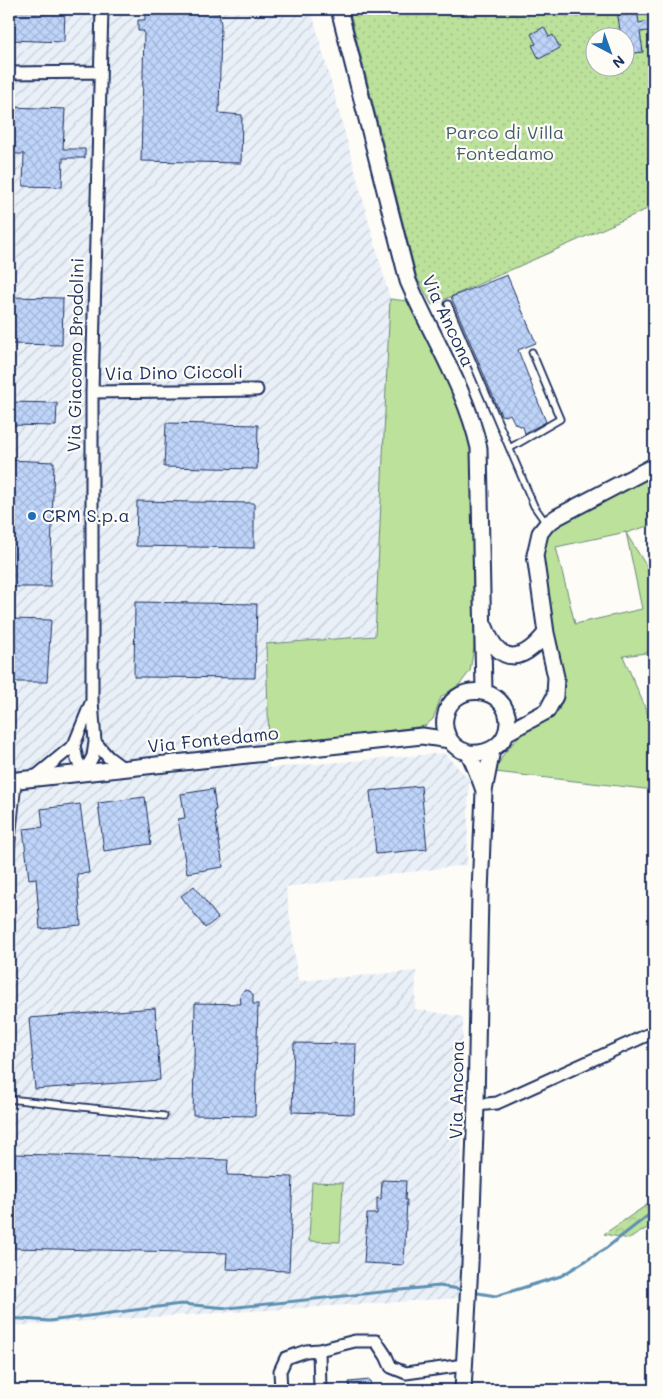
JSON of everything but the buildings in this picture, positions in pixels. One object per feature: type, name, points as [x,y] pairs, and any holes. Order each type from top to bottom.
[{"type":"main road","name":"Via Ancona","points":[[340,9],[408,281],[420,311],[465,401],[479,448],[484,692]]},
{"type":"main road","points":[[506,733],[547,711],[555,696],[556,677],[546,633],[535,555],[540,533],[547,524],[557,517],[654,466]]},
{"type":"main road","points":[[484,625],[488,637],[494,646],[506,656],[526,653],[546,633]]},
{"type":"main road","name":"Via Ancona","points":[[445,719],[446,712],[455,699],[468,692],[483,653]]},
{"type":"main road","points":[[468,692],[484,692],[494,696],[503,705],[523,714],[538,716]]},
{"type":"main road","points":[[503,705],[508,723],[506,733]]},
{"type":"main road","points":[[422,736],[445,719]]},
{"type":"main road","points":[[445,719],[445,726],[450,740],[455,746],[468,753],[476,754],[492,750]]},
{"type":"main road","name":"Via Ancona","points":[[463,1390],[476,1105],[484,791],[492,750],[506,733]]},
{"type":"main road","name":"Via Fontedamo","points":[[14,780],[422,736],[450,740]]},
{"type":"main road","name":"Via Ancona","points":[[468,753],[484,791]]},
{"type":"street","name":"Via Giacomo Brodolini","points":[[84,773],[93,756],[95,742],[92,701],[92,392],[102,9]]},
{"type":"street","points":[[9,74],[100,72]]},
{"type":"street","name":"Via Dino Ciccoli","points":[[92,392],[257,390]]},
{"type":"street","name":"Via Giacomo Brodolini","points":[[34,778],[74,745],[92,701]]},
{"type":"street","points":[[95,742],[108,757],[124,769]]},
{"type":"street","points":[[74,745],[77,760],[84,773]]},
{"type":"street","points":[[476,1105],[497,1103],[654,1032]]},
{"type":"street","points":[[281,1390],[280,1371],[286,1358],[306,1351],[366,1340],[376,1341],[391,1367],[406,1372],[464,1365]]},
{"type":"street","points":[[319,1350],[320,1390]]},
{"type":"lane","points":[[448,304],[534,506],[547,524]]},
{"type":"lane","points":[[510,448],[560,419],[532,352]]},
{"type":"lane","points":[[9,868],[14,780]]},
{"type":"lane","points":[[9,1098],[164,1116]]},
{"type":"shaded area","points":[[9,9],[311,9],[390,299],[375,636],[266,644],[269,768],[444,753],[469,779],[467,865],[286,887],[298,981],[416,971],[415,1009],[463,1017],[460,1298],[9,1326]]},
{"type":"green space","name":"Parco di Villa Fontedamo","points":[[349,9],[654,9],[654,206],[432,305],[417,278]]},
{"type":"green space","points":[[390,299],[407,301],[462,412],[471,450],[474,647],[470,671],[460,684],[441,697],[433,719],[425,726],[269,746],[266,644],[375,636]]},
{"type":"green space","points":[[654,475],[654,524],[626,533],[556,547],[575,624],[642,609],[626,534],[647,567],[654,586],[654,652],[623,656],[654,728],[654,790],[495,772],[503,755],[524,730],[549,718],[559,710],[564,697],[541,557],[551,531],[599,502]]},
{"type":"green space","points":[[312,1182],[343,1183],[340,1242],[309,1241]]},
{"type":"green space","points":[[654,1200],[654,1224],[629,1239],[604,1234]]},
{"type":"waterway","points":[[478,1293],[496,1296],[561,1276],[605,1249],[650,1214],[654,1213]]},
{"type":"waterway","points":[[9,1318],[49,1321],[181,1304],[228,1308],[439,1286],[459,1289]]},
{"type":"place","name":"CRM S.p.a","points":[[32,516]]}]
